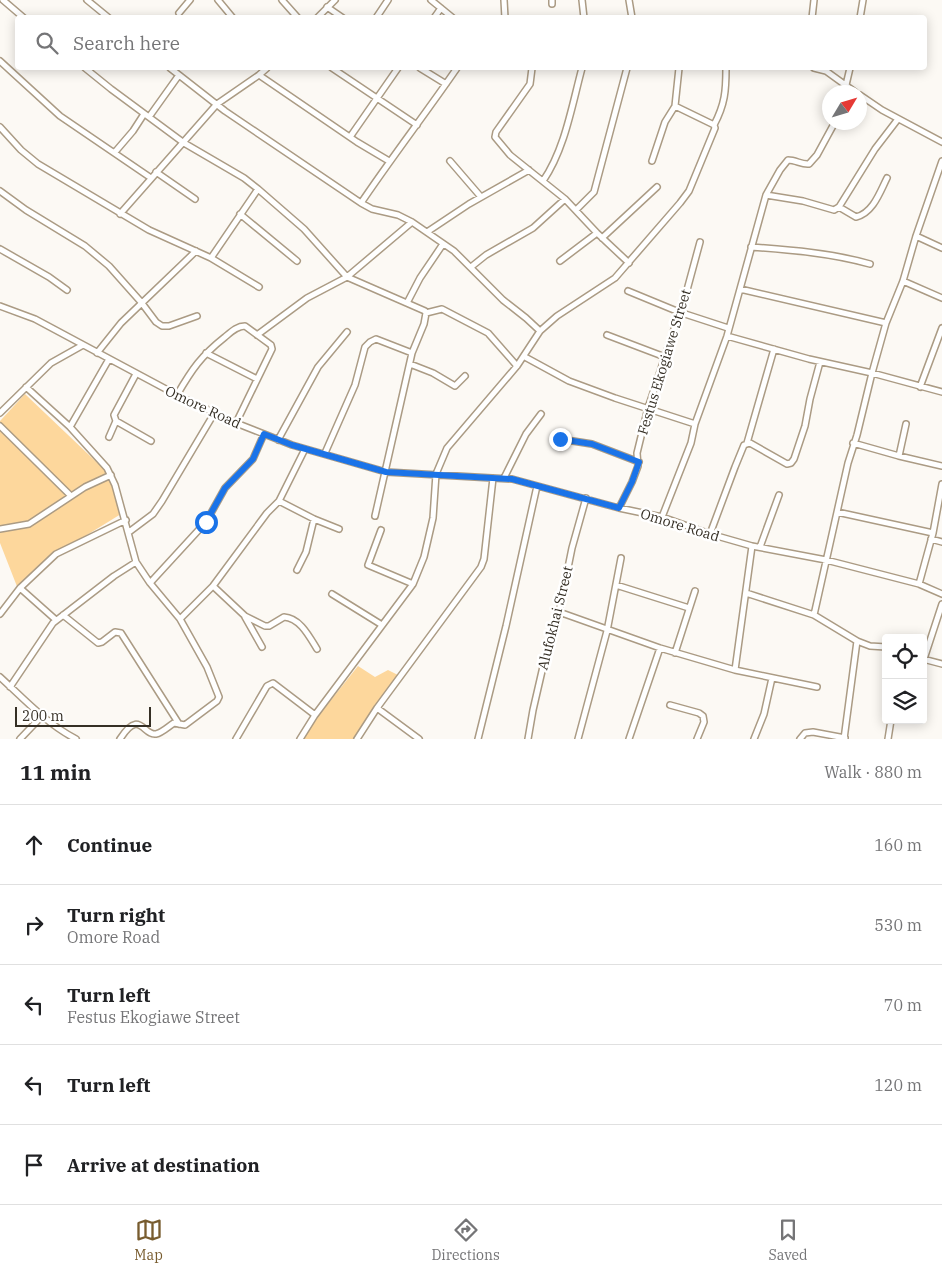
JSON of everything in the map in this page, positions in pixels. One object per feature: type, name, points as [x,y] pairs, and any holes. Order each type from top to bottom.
[{"type":"street","points":[[3,0],[20,15]]},
{"type":"street","points":[[87,0],[105,15]]},
{"type":"street","points":[[179,13],[190,0]]},
{"type":"street","points":[[218,0],[230,15]]},
{"type":"street","points":[[283,0],[296,15]]},
{"type":"street","points":[[320,15],[335,0]]},
{"type":"street","points":[[378,15],[388,0]]},
{"type":"street","points":[[431,0],[449,15]]},
{"type":"street","points":[[504,0],[505,15]]},
{"type":"street","points":[[582,0],[584,15]]},
{"type":"street","points":[[629,0],[632,15]]},
{"type":"street","points":[[812,15],[814,0]]},
{"type":"street","points":[[860,15],[863,0]]},
{"type":"street","points":[[327,7],[339,15]]},
{"type":"street","points":[[436,15],[441,8]]},
{"type":"street","points":[[0,61],[60,116],[151,178]]},
{"type":"street","points":[[88,70],[184,143],[244,178],[258,189],[304,229],[347,277],[426,313],[442,310],[488,333],[517,366]]},
{"type":"street","points":[[173,70],[260,135],[361,203],[372,209],[398,215],[412,222],[454,251],[502,300],[526,318],[540,332]]},
{"type":"street","points":[[120,214],[217,104],[264,70]]},
{"type":"street","points":[[335,70],[418,125]]},
{"type":"street","points":[[350,137],[397,70]]},
{"type":"street","points":[[423,70],[446,84]]},
{"type":"street","points":[[361,203],[389,161],[418,125],[456,70]]},
{"type":"street","points":[[532,70],[530,84],[496,132],[495,137],[510,155],[565,199],[629,263]]},
{"type":"street","points":[[543,181],[552,167],[565,132],[581,70]]},
{"type":"street","points":[[576,210],[594,192],[626,70]]},
{"type":"street","points":[[652,161],[665,122],[675,106],[680,70]]},
{"type":"street","points":[[300,739],[315,715],[414,584],[424,557],[433,518],[436,474],[447,448],[525,357],[540,332],[557,316],[615,278],[689,191],[715,128],[714,125],[723,107],[726,70]]},
{"type":"street","points":[[822,70],[846,85],[850,70]]},
{"type":"street","points":[[114,152],[179,75]]},
{"type":"street","points":[[258,75],[389,161]]},
{"type":"street","points":[[867,100],[942,142]]},
{"type":"street","points":[[675,106],[714,125]]},
{"type":"street","points":[[766,195],[803,201],[834,210],[839,207],[875,149],[898,119]]},
{"type":"street","points":[[0,127],[21,150],[38,164],[120,214],[149,230],[211,258],[259,287]]},
{"type":"street","points":[[662,517],[691,443],[695,424],[711,375],[727,336],[766,195],[784,164],[788,160],[796,160],[805,165],[809,164],[817,155],[831,130]]},
{"type":"street","points":[[450,161],[481,197]]},
{"type":"street","points":[[814,615],[854,443],[886,323],[903,281],[916,236],[942,161]]},
{"type":"street","points":[[427,232],[481,197],[529,170]]},
{"type":"street","points":[[156,172],[195,199]]},
{"type":"street","points":[[839,207],[856,217],[862,215],[876,198],[887,178]]},
{"type":"street","points":[[560,261],[600,235],[657,186]]},
{"type":"street","points":[[211,258],[258,189]]},
{"type":"street","points":[[0,192],[85,246],[109,266],[156,322],[162,326],[169,326],[197,316]]},
{"type":"street","points":[[471,268],[486,255],[533,228],[565,199]]},
{"type":"street","points":[[240,214],[297,262]]},
{"type":"street","points":[[257,335],[307,298],[347,277],[412,222]]},
{"type":"street","points":[[916,236],[942,248]]},
{"type":"street","name":"Festus Ekogiawe Street","points":[[619,508],[632,482],[639,462],[637,452],[648,408],[700,242]]},
{"type":"street","points":[[407,303],[420,278],[443,244]]},
{"type":"street","points":[[752,247],[785,249],[843,257],[870,264]]},
{"type":"street","points":[[0,249],[49,277],[67,290]]},
{"type":"street","points":[[96,353],[141,302],[196,251]]},
{"type":"street","points":[[903,281],[942,298]]},
{"type":"street","points":[[740,290],[886,323]]},
{"type":"street","points":[[628,291],[679,312],[728,328]]},
{"type":"street","name":"Omore Road","points":[[0,306],[35,319],[136,374],[236,423],[305,449],[386,472],[512,479],[619,508],[662,517],[752,546],[826,560],[918,584],[942,594]]},
{"type":"street","points":[[375,516],[412,353],[424,324],[426,313]]},
{"type":"street","points":[[177,395],[190,372],[206,353],[237,327],[245,326],[270,345],[272,349],[236,423]]},
{"type":"street","points":[[920,387],[942,328]]},
{"type":"street","points":[[278,440],[318,367],[347,332]]},
{"type":"street","points":[[607,335],[665,357]]},
{"type":"street","points":[[727,336],[820,362],[872,373],[942,392]]},
{"type":"street","points":[[325,454],[355,385],[365,347],[376,339],[412,353]]},
{"type":"street","points":[[0,413],[51,363],[84,345]]},
{"type":"street","points":[[710,534],[741,451],[747,443],[774,349]]},
{"type":"street","points":[[206,353],[257,379]]},
{"type":"street","points":[[525,357],[569,381],[695,424]]},
{"type":"street","points":[[70,427],[109,359]]},
{"type":"street","points":[[747,443],[787,464],[791,463],[806,426],[810,399],[820,362]]},
{"type":"street","points":[[410,364],[433,373],[455,386],[465,376]]},
{"type":"street","points":[[136,374],[114,415],[116,421],[151,442]]},
{"type":"street","points":[[26,387],[70,427],[99,458],[111,475],[126,520],[136,562],[150,583],[180,619],[207,667],[219,697],[217,701],[185,725],[174,723],[157,734],[137,724],[126,729],[120,739]]},
{"type":"street","points":[[128,532],[153,514],[215,412]]},
{"type":"street","points":[[504,478],[526,434],[541,414]]},
{"type":"street","points":[[109,437],[116,421]]},
{"type":"street","points":[[899,456],[906,424]]},
{"type":"street","points":[[0,426],[71,496]]},
{"type":"street","points":[[150,583],[206,522],[225,488],[253,459],[264,434]]},
{"type":"street","points":[[560,439],[592,444],[639,462]]},
{"type":"street","points":[[854,443],[942,466]]},
{"type":"street","points":[[180,619],[213,586],[267,513],[279,501],[305,449]]},
{"type":"street","points":[[0,529],[29,524],[85,487],[111,475]]},
{"type":"street","points":[[357,739],[377,708],[481,567],[484,559],[493,478]]},
{"type":"street","points":[[918,584],[932,536],[942,484]]},
{"type":"street","points":[[478,739],[538,486]]},
{"type":"street","points":[[760,547],[778,495]]},
{"type":"street","name":"Alufokhai Street","points":[[528,739],[548,646],[586,498]]},
{"type":"street","points":[[279,501],[314,519],[339,529]]},
{"type":"street","points":[[837,512],[932,536],[942,542]]},
{"type":"street","points":[[297,570],[306,552],[314,519]]},
{"type":"street","points":[[1,613],[20,588],[56,554],[126,520]]},
{"type":"street","points":[[381,530],[368,565],[414,584]]},
{"type":"street","points":[[736,670],[752,546]]},
{"type":"street","points":[[578,739],[607,631],[621,558]]},
{"type":"street","points":[[10,687],[56,620],[114,576],[136,562]]},
{"type":"street","points":[[616,585],[689,608]]},
{"type":"street","points":[[213,586],[245,616],[262,647]]},
{"type":"street","points":[[20,588],[56,620]]},
{"type":"street","points":[[675,653],[695,591]]},
{"type":"street","points":[[746,593],[814,615],[857,641],[870,646],[882,647]]},
{"type":"street","points":[[332,594],[382,625]]},
{"type":"street","points":[[0,604],[1,613]]},
{"type":"street","points":[[927,650],[942,604]]},
{"type":"street","points":[[558,612],[607,631],[675,653],[736,670],[818,687]]},
{"type":"street","points":[[63,615],[98,643],[115,632],[121,633],[179,724]]},
{"type":"street","points":[[245,616],[269,626],[284,617],[296,621],[317,649]]},
{"type":"street","points":[[800,739],[804,733],[812,732],[845,738],[857,641]]},
{"type":"street","points":[[629,739],[660,648]]},
{"type":"street","points":[[927,660],[942,664]]},
{"type":"street","points":[[0,678],[59,730],[76,739]]},
{"type":"street","points":[[754,739],[764,714],[772,678]]},
{"type":"street","points":[[236,739],[270,683],[274,683],[315,715]]},
{"type":"street","points":[[670,705],[699,713],[703,716],[704,722],[697,739]]},
{"type":"street","points":[[377,708],[419,739]]},
{"type":"street","points":[[20,739],[42,716]]},
{"type":"street","points":[[888,739],[890,724]]},
{"type":"shaded area","points":[[25,394],[108,473],[121,514],[56,554],[18,589],[0,543],[0,421]]},
{"type":"shaded area","points":[[358,666],[375,677],[388,670],[400,676],[353,739],[300,739]]},
{"type":"route","points":[[206,522],[225,488],[253,459],[264,434],[292,445],[386,472],[512,479],[619,508],[632,482],[639,462],[592,444],[560,439]]}]
